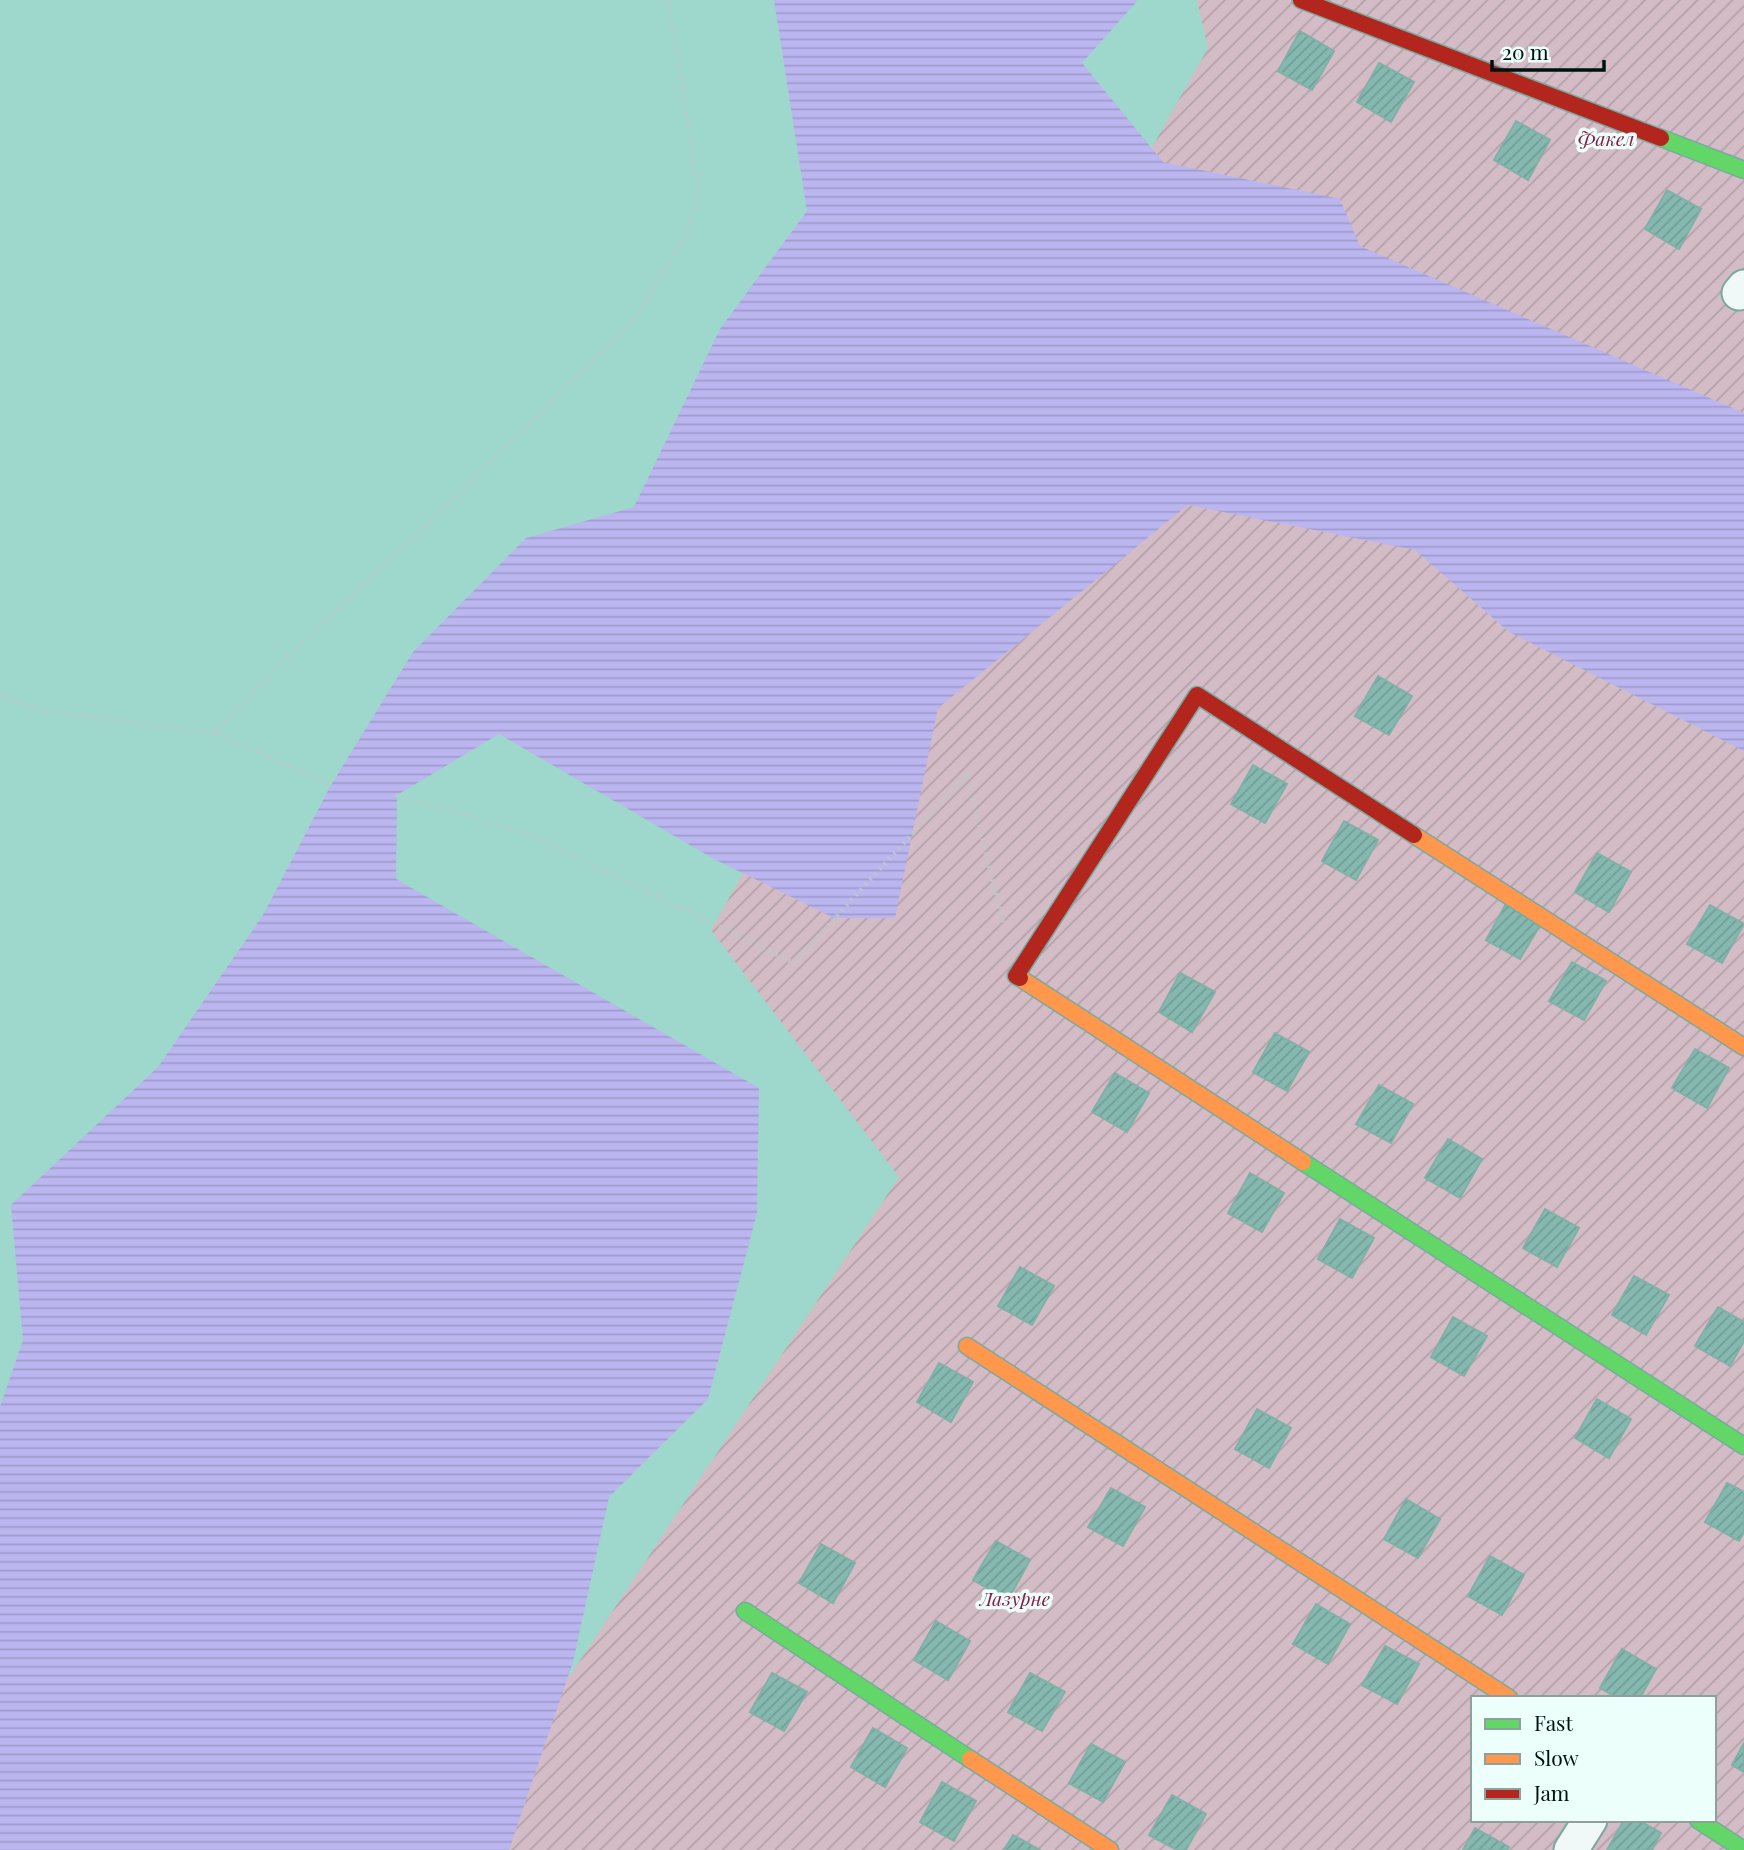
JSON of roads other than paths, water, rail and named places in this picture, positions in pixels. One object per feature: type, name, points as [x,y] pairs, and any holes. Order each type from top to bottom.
[{"type":"street","points":[[1301,0],[1744,170]]},
{"type":"street","points":[[1744,1047],[1197,695],[1016,976],[1744,1446]]},
{"type":"street","points":[[967,1346],[1506,1696]]},
{"type":"street","points":[[745,1611],[1110,1850]]},
{"type":"street","points":[[1571,1850],[1589,1822]]},
{"type":"street","points":[[1701,1822],[1744,1850]]},
{"type":"park label","name":"Факел","points":[[1606,138]]},
{"type":"park label","name":"Лазурне","points":[[1015,1598]]}]
